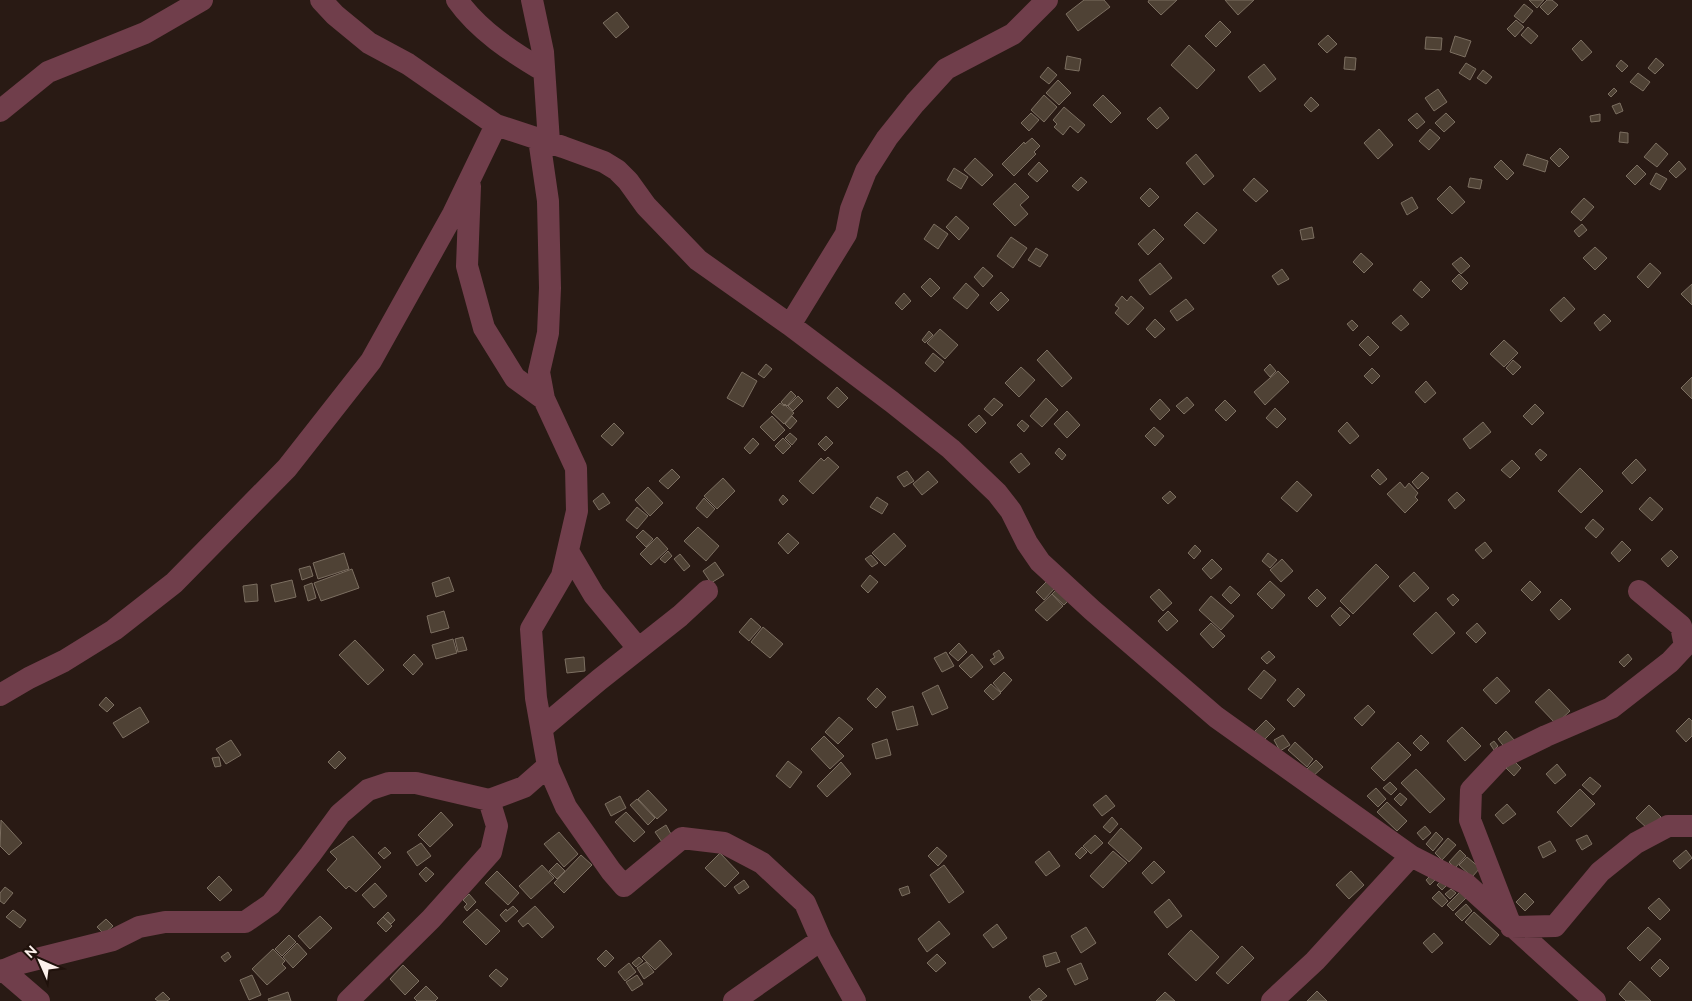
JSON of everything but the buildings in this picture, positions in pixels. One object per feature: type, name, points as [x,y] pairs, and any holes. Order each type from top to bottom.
[{"type":"street","points":[[0,110],[48,72],[145,33],[202,0]]},
{"type":"street","points":[[321,0],[335,15],[369,43],[408,64],[496,125],[604,162],[617,170],[646,206],[698,260],[790,325],[951,449],[1002,499],[1011,511],[1027,543],[1046,568],[1216,718],[1411,856],[1466,884],[1595,1001]]},
{"type":"street","points":[[457,0],[468,14],[510,50],[544,71]]},
{"type":"street","points":[[532,0],[543,52],[544,140],[548,201],[550,288],[548,333],[539,372],[544,399],[576,468],[577,511],[562,576],[531,629],[536,698],[548,766],[566,807],[611,871],[624,886],[682,838],[724,843],[762,864],[805,903],[821,940],[855,1001]]},
{"type":"street","points":[[790,325],[846,234],[850,209],[866,171],[886,138],[946,68],[1013,34],[1047,0]]},
{"type":"street","points":[[0,695],[64,661],[114,630],[174,583],[288,468],[372,361],[453,214],[496,125]]},
{"type":"street","points":[[470,178],[467,266],[484,328],[515,378],[544,399]]},
{"type":"street","points":[[568,551],[594,595],[638,648]]},
{"type":"street","points":[[542,728],[638,648],[680,616],[706,591]]},
{"type":"street","points":[[1512,927],[1470,820],[1471,790],[1501,758],[1611,708],[1670,662],[1685,646],[1682,626],[1639,592]]},
{"type":"street","points":[[39,1001],[1,971],[21,963],[113,940],[139,927],[165,922],[246,922],[270,904],[340,814],[368,790],[389,783],[416,783],[490,800],[524,787],[548,766]]},
{"type":"street","points":[[348,1001],[432,919],[491,852],[497,826],[490,800]]},
{"type":"street","points":[[1512,927],[1554,926],[1600,872],[1636,843],[1668,826],[1692,826]]},
{"type":"street","points":[[1272,1001],[1315,961],[1411,856]]},
{"type":"street","points":[[734,1001],[821,940]]}]
